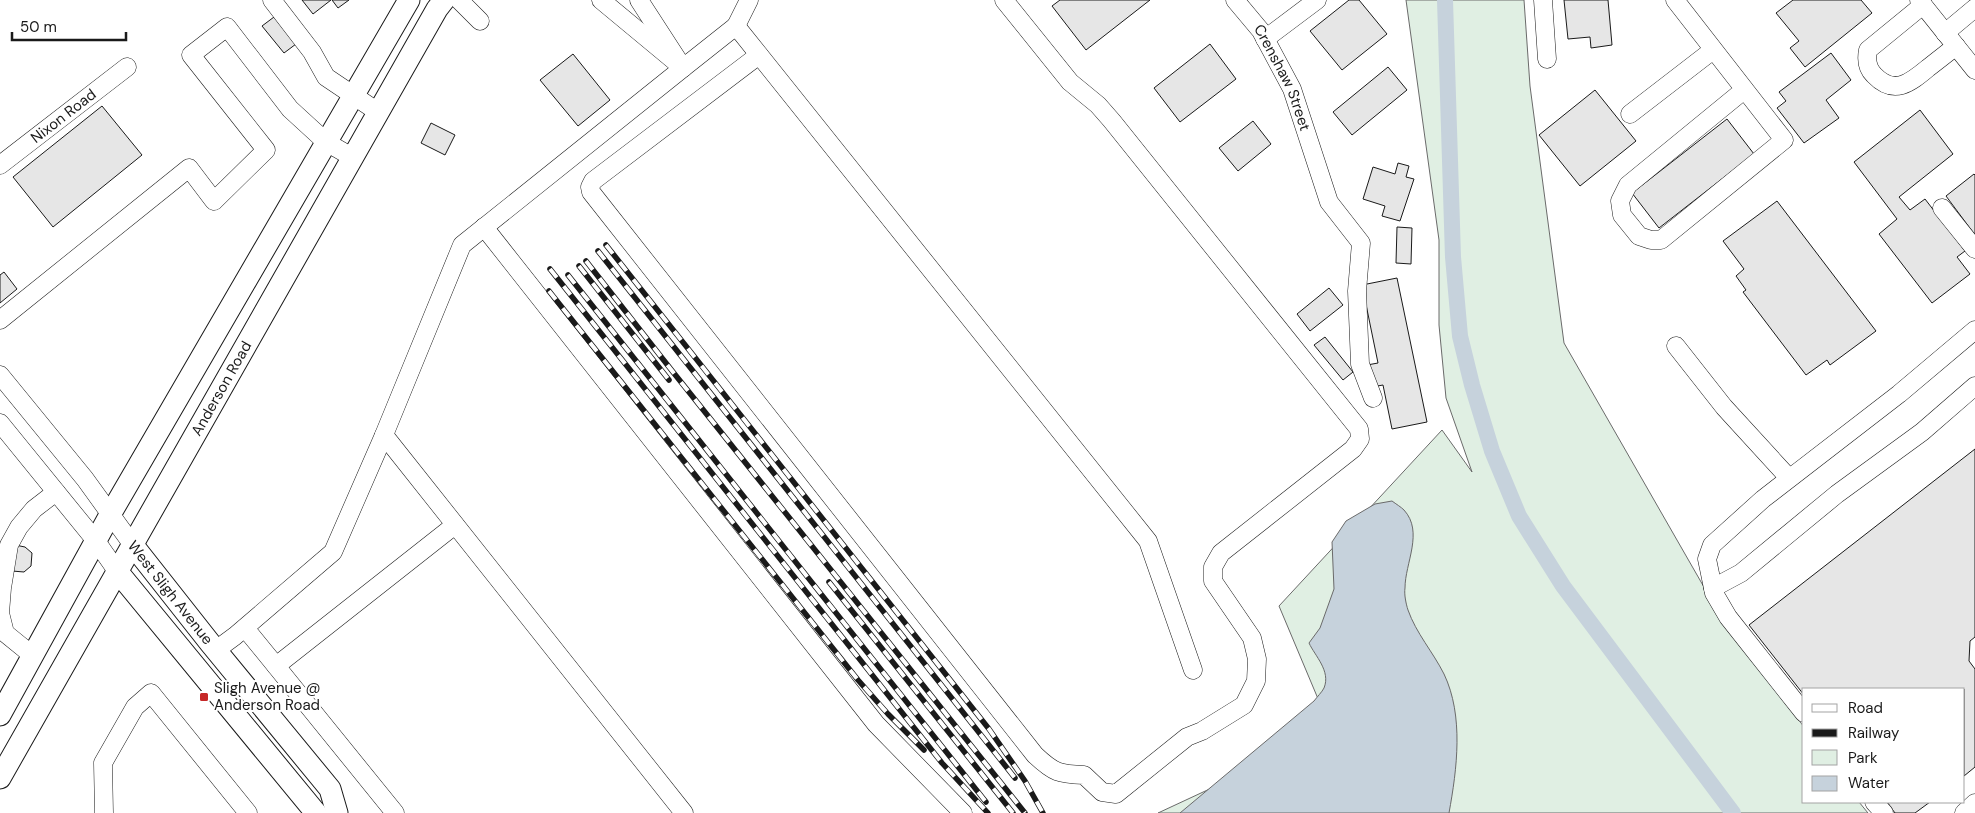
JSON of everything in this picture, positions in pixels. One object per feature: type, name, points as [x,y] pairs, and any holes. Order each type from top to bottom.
[{"type":"main road","points":[[0,715],[111,514],[409,0]]},
{"type":"main road","name":"Anderson Road","points":[[0,778],[352,157],[444,0]]},
{"type":"main road","name":"West Sligh Avenue","points":[[132,544],[330,789],[337,813]]},
{"type":"main road","name":"West Sligh Avenue","points":[[117,571],[316,813]]},
{"type":"street","points":[[272,0],[312,52],[326,77],[378,112]]},
{"type":"street","points":[[459,0],[480,21]]},
{"type":"street","points":[[601,0],[683,68]]},
{"type":"street","points":[[639,0],[683,68]]},
{"type":"street","points":[[216,650],[245,628],[333,552],[384,435],[462,245],[736,26],[749,0]]},
{"type":"street","points":[[759,55],[593,181],[590,187],[592,192],[1035,755],[1050,770],[1064,774],[1084,776],[1102,792],[1116,794],[1187,737],[1202,731],[1244,705],[1256,681],[1257,659],[1252,638],[1213,581],[1213,568],[1220,553],[1353,450],[1360,439],[1359,429],[1112,121],[1098,105],[1070,82],[1004,0]]},
{"type":"street","name":"Crenshaw Street","points":[[1235,0],[1261,31],[1292,90],[1329,202],[1361,243],[1357,291],[1360,364],[1374,398]]},
{"type":"street","points":[[1265,39],[1317,0]]},
{"type":"street","points":[[1543,0],[1547,59]]},
{"type":"street","points":[[1675,0],[1784,140],[1661,240],[1651,240],[1640,236],[1622,215],[1620,201],[1628,185],[1744,90]]},
{"type":"street","points":[[1975,8],[1950,40],[1908,84],[1893,87],[1882,83],[1870,70],[1866,58],[1868,50],[1921,3],[1950,40],[1975,70]]},
{"type":"street","points":[[736,26],[1148,541],[1193,670]]},
{"type":"street","points":[[0,320],[189,168],[214,201],[266,150],[192,55],[227,27],[290,109],[326,142],[352,157]]},
{"type":"street","points":[[1630,114],[1713,50]]},
{"type":"street","name":"Nixon Road","points":[[0,165],[126,67]]},
{"type":"street","points":[[1942,208],[1975,249]]},
{"type":"street","points":[[484,227],[876,724],[963,813]]},
{"type":"street","points":[[1802,710],[1728,617],[1713,588],[1707,560],[1712,545],[1789,478],[1899,394],[1975,330]]},
{"type":"street","points":[[1676,346],[1724,407],[1789,478]]},
{"type":"street","name":"West Sligh Avenue","points":[[0,375],[85,479],[132,544]]},
{"type":"street","points":[[1713,588],[1741,573],[1837,494],[1922,432],[1975,386]]},
{"type":"street","name":"West Sligh Avenue","points":[[0,423],[96,541],[117,571]]},
{"type":"street","points":[[384,435],[684,813]]},
{"type":"street","points":[[32,655],[5,633],[0,613],[2,588],[9,545],[19,527],[34,509],[56,492]]},
{"type":"street","points":[[276,666],[455,525]]},
{"type":"street","points":[[245,628],[395,813]]},
{"type":"street","points":[[104,813],[103,763],[135,706],[152,693],[248,813]]},
{"type":"street","points":[[1875,803],[1884,813]]},
{"type":"street","points":[[1964,813],[1975,803]]},
{"type":"green space","points":[[1406,0],[1524,0],[1530,86],[1564,343],[1720,615],[1802,724],[1802,803],[1860,803],[1868,813],[1158,813],[1332,732],[1279,606],[1442,430],[1472,472],[1446,398],[1439,325],[1439,240]]},
{"type":"water","points":[[1392,501],[1404,510],[1413,528],[1412,548],[1405,590],[1407,608],[1415,627],[1444,674],[1454,707],[1457,743],[1449,813],[1180,813],[1314,701],[1323,690],[1326,682],[1324,670],[1309,643],[1320,628],[1334,589],[1332,542],[1346,521],[1375,504]]},
{"type":"building","points":[[302,0],[331,0],[313,14]]},
{"type":"building","points":[[332,0],[349,0],[338,8]]},
{"type":"building","points":[[1060,0],[1150,0],[1086,50],[1052,6]]},
{"type":"building","points":[[1349,0],[1359,0],[1387,34],[1342,70],[1310,31]]},
{"type":"building","points":[[1564,0],[1608,0],[1612,45],[1591,48],[1590,37],[1568,39]]},
{"type":"building","points":[[1793,0],[1861,0],[1872,13],[1805,67],[1790,48],[1799,41],[1776,13]]},
{"type":"building","points":[[274,17],[296,44],[284,53],[262,26]]},
{"type":"building","points":[[1210,44],[1236,79],[1180,122],[1154,88]]},
{"type":"building","points":[[1831,53],[1851,80],[1826,100],[1839,118],[1804,143],[1777,108],[1786,101],[1779,92]]},
{"type":"building","points":[[573,54],[610,100],[578,126],[540,80]]},
{"type":"building","points":[[1388,67],[1407,90],[1352,135],[1333,112]]},
{"type":"building","points":[[1595,90],[1636,141],[1580,186],[1539,135]]},
{"type":"building","points":[[102,106],[142,155],[53,227],[13,177]]},
{"type":"building","points":[[1920,110],[1953,154],[1899,197],[1910,210],[1925,199],[1965,251],[1957,257],[1970,274],[1932,303],[1879,234],[1897,219],[1854,162]]},
{"type":"building","points":[[1727,119],[1754,154],[1659,228],[1632,193]]},
{"type":"building","points":[[1253,121],[1271,144],[1238,171],[1219,148]]},
{"type":"building","points":[[431,123],[455,135],[445,155],[421,143]]},
{"type":"building","points":[[1398,163],[1409,166],[1406,177],[1414,179],[1400,221],[1382,216],[1385,206],[1363,199],[1373,167],[1395,174]]},
{"type":"building","points":[[1975,175],[1975,235],[1946,196]]},
{"type":"building","points":[[1777,201],[1876,331],[1830,365],[1827,360],[1806,375],[1743,292],[1746,290],[1736,276],[1744,269],[1723,241]]},
{"type":"building","points":[[1397,227],[1412,228],[1411,264],[1396,263]]},
{"type":"building","points":[[4,272],[17,289],[0,303],[0,275]]},
{"type":"building","points":[[1397,278],[1427,422],[1392,429],[1383,385],[1372,387],[1367,365],[1378,363],[1362,285]]},
{"type":"building","points":[[1329,288],[1343,305],[1310,331],[1297,314]]},
{"type":"building","points":[[1325,337],[1353,372],[1343,380],[1314,345]]},
{"type":"building","points":[[1975,449],[1975,637],[1970,641],[1969,661],[1975,669],[1975,767],[1965,775],[1965,688],[1802,688],[1802,692],[1749,625]]},
{"type":"building","points":[[15,545],[25,547],[32,553],[31,566],[24,572],[12,571]]},
{"type":"building","points":[[1888,803],[1929,803],[1915,813],[1895,813]]},
{"type":"waterway","points":[[1445,0],[1453,257],[1460,336],[1472,385],[1492,451],[1519,516],[1563,586],[1733,813]]},
{"type":"railway","points":[[606,245],[989,729],[1025,781],[1043,813]]},
{"type":"railway","points":[[598,251],[1015,778]]},
{"type":"railway","points":[[586,261],[1025,813]]},
{"type":"railway","points":[[579,266],[669,380]]},
{"type":"railway","points":[[550,269],[942,763],[988,813]]},
{"type":"railway","points":[[568,275],[986,802]]},
{"type":"railway","points":[[549,291],[858,680],[924,750]]},
{"type":"railway","points":[[829,582],[1013,813]]},
{"type":"place","name":"Sligh Avenue @ Anderson Road","points":[[204,697]]}]
